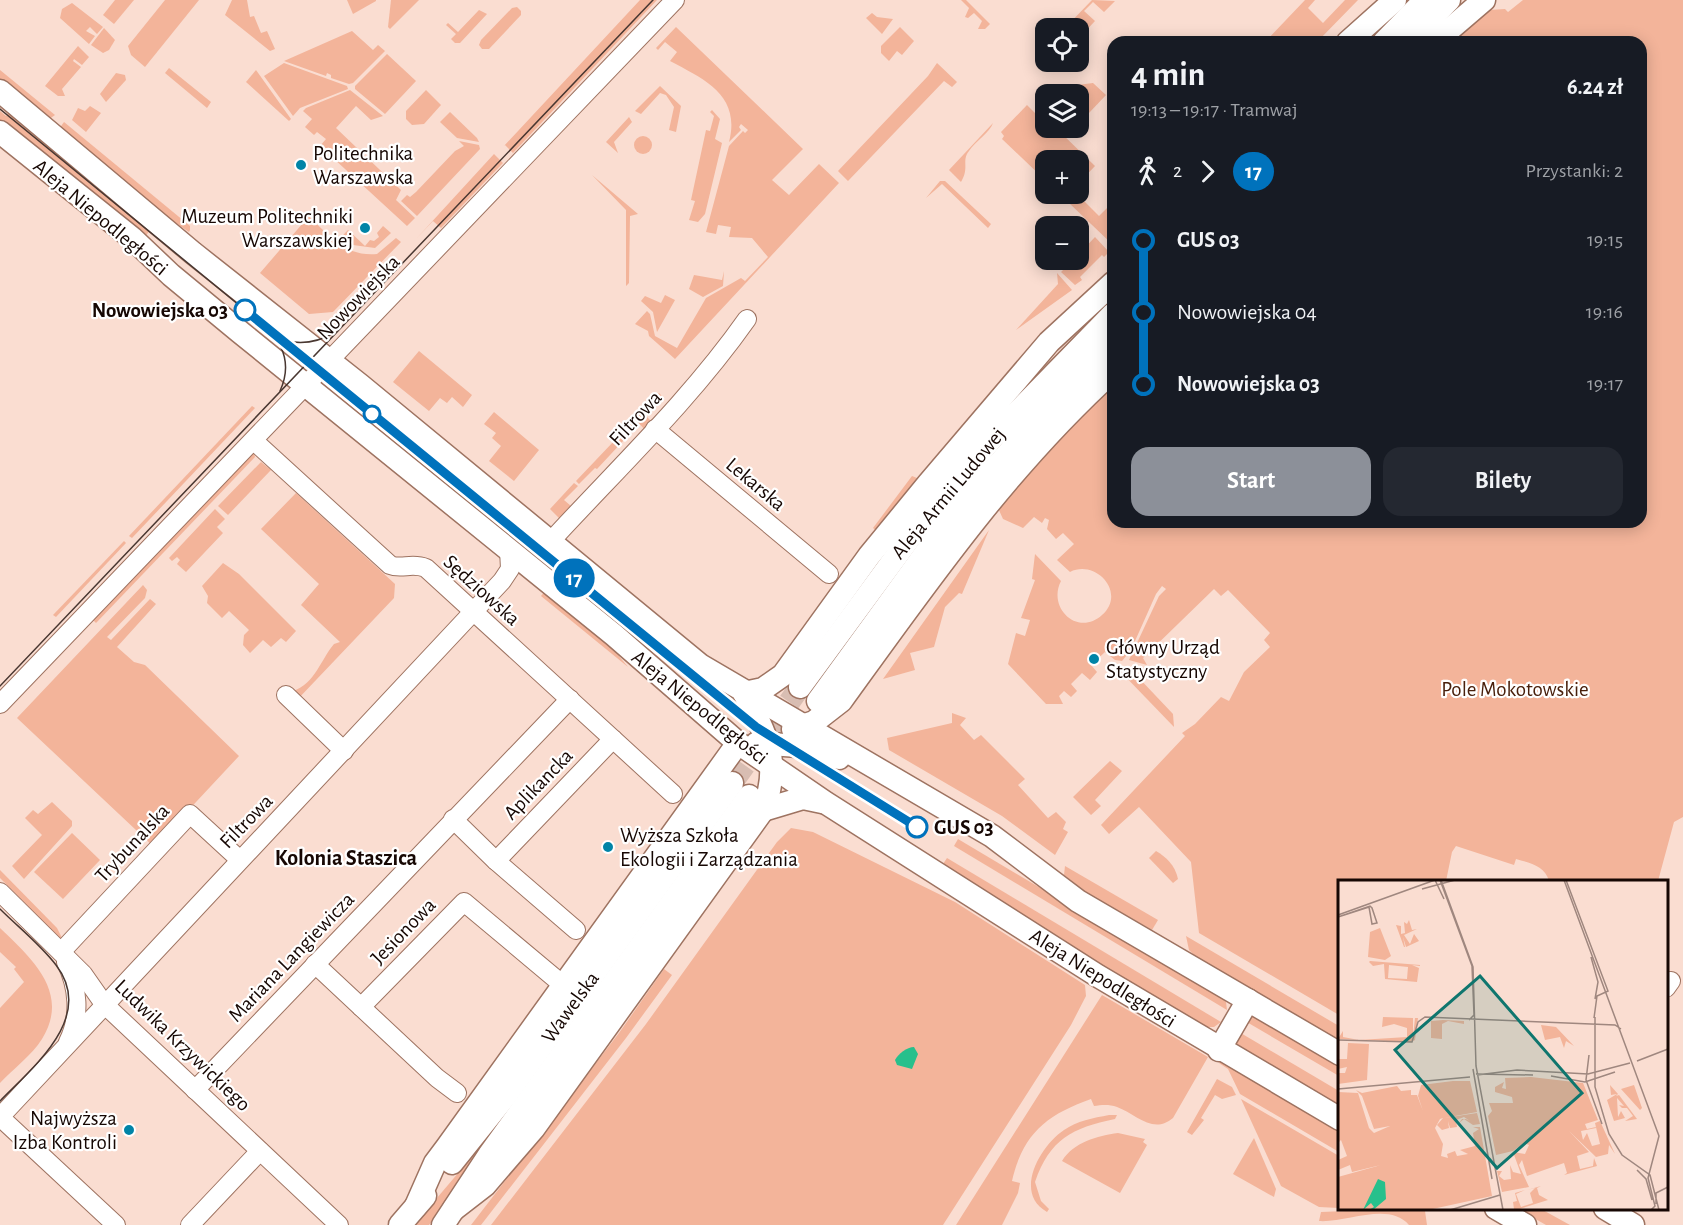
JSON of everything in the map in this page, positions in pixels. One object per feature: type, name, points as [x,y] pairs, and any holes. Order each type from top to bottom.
[{"type":"main road","points":[[1355,36],[1395,0]]},
{"type":"main road","points":[[1370,36],[1401,0]]},
{"type":"main road","points":[[1390,36],[1425,0]]},
{"type":"main road","points":[[1414,36],[1449,0]]},
{"type":"main road","points":[[1442,36],[1484,0]]},
{"type":"main road","name":"Aleja Niepodległości","points":[[0,91],[193,253],[693,659],[744,693],[774,738],[826,803],[1219,1050],[1338,1118]]},
{"type":"main road","name":"Aleja Niepodległości","points":[[0,132],[614,635],[738,743]]},
{"type":"main road","points":[[451,1220],[534,1128],[748,796],[774,738],[791,681],[869,556],[1049,342],[1107,289]]},
{"type":"main road","points":[[974,431],[1107,304]]},
{"type":"main road","name":"Aleja Armii Ludowej","points":[[791,681],[1007,422],[1107,321]]},
{"type":"main road","name":"Aleja Armii Ludowej","points":[[818,701],[948,522],[1023,436],[1107,349]]},
{"type":"main road","points":[[803,726],[814,722],[841,701],[989,501],[1051,432],[1107,377]]},
{"type":"main road","points":[[744,693],[791,681]]},
{"type":"main road","points":[[841,701],[838,720],[840,731],[891,777]]},
{"type":"main road","points":[[714,724],[822,752],[891,777]]},
{"type":"main road","name":"Aleja Niepodległości","points":[[774,738],[803,726],[1002,842],[1078,901],[1338,1053]]},
{"type":"main road","points":[[416,1206],[435,1163],[738,743],[774,738]]},
{"type":"main road","points":[[748,796],[814,798],[826,803]]},
{"type":"main road","name":"Wawelska","points":[[400,1225],[748,796]]},
{"type":"main road","points":[[1219,1050],[1248,1000]]},
{"type":"main road","points":[[1498,1210],[1525,1225]]},
{"type":"main road","points":[[1607,1210],[1633,1225]]},
{"type":"street","name":"Nowowiejska","points":[[0,704],[675,0]]},
{"type":"street","name":"Filtrowa","points":[[550,542],[724,351],[747,319]]},
{"type":"street","name":"Lekarska","points":[[655,429],[829,574]]},
{"type":"street","name":"Sędziowska","points":[[254,441],[390,565],[397,567],[415,564],[426,568],[673,794]]},
{"type":"street","name":"Filtrowa","points":[[0,1117],[508,573],[509,549]]},
{"type":"street","points":[[286,695],[344,751]]},
{"type":"street","name":"Mariana Langiewicza","points":[[195,1090],[570,699]]},
{"type":"street","name":"Aplikancka","points":[[496,861],[613,739]]},
{"type":"street","name":"Trybunalska","points":[[61,952],[190,814],[240,860]]},
{"type":"street","points":[[453,819],[496,861],[576,930]]},
{"type":"street","name":"Ludwika Krzywickiego","points":[[0,892],[88,980],[104,1004],[339,1225]]},
{"type":"street","name":"Jesionowa","points":[[361,1007],[464,902],[564,985]]},
{"type":"street","points":[[61,952],[74,981],[76,1001],[73,1032],[62,1052]]},
{"type":"street","points":[[315,964],[437,1078],[457,1093]]},
{"type":"street","points":[[0,1117],[116,1225]]},
{"type":"street","points":[[190,1225],[260,1151]]},
{"type":"green space","points":[[115,0],[134,0],[114,24],[103,15]]},
{"type":"green space","points":[[165,0],[199,0],[145,67],[131,55],[128,46]]},
{"type":"green space","points":[[232,0],[247,0],[250,17],[254,16],[261,33],[267,31],[275,49],[270,51],[225,15]]},
{"type":"green space","points":[[347,0],[376,0],[376,1],[353,14]]},
{"type":"green space","points":[[391,0],[419,0],[390,29],[388,27]]},
{"type":"green space","points":[[640,0],[657,0],[513,153],[505,145],[503,147]]},
{"type":"green space","points":[[961,0],[966,0],[990,24],[985,29],[978,29],[982,21],[974,13],[968,18],[965,17],[969,8]]},
{"type":"green space","points":[[1092,0],[1115,1],[1104,12],[1093,2],[1084,11],[1095,21],[1089,27],[1089,18],[1075,18]]},
{"type":"green space","points":[[1305,0],[1315,0],[1308,8],[1323,23],[1345,0],[1358,0],[1323,36],[1271,36]]},
{"type":"green space","name":"Pole Mokotowskie","points":[[1523,0],[1683,0],[1683,817],[1674,822],[1658,880],[1549,880],[1544,872],[1532,864],[1516,859],[1514,865],[1456,846],[1452,852],[1446,880],[1338,880],[1338,1014],[1199,933],[1191,862],[1139,807],[1109,834],[1101,825],[1185,736],[1182,733],[1195,724],[1221,697],[1229,701],[1244,672],[1270,647],[1264,640],[1270,633],[1228,590],[1221,596],[1214,589],[1143,658],[1147,665],[1129,660],[1159,596],[1166,589],[1162,586],[1156,594],[1131,650],[1122,661],[1115,660],[1105,652],[1091,665],[1097,672],[1090,680],[1082,673],[1071,684],[1077,691],[1071,697],[1064,691],[1059,696],[1063,704],[1046,704],[1008,664],[1016,633],[1025,636],[1030,620],[1021,618],[1035,580],[1032,579],[1035,554],[1061,581],[1058,601],[1061,609],[1075,621],[1084,623],[1093,621],[1102,615],[1109,606],[1110,588],[1098,574],[1080,569],[1070,572],[1057,560],[1074,544],[1063,533],[1056,539],[1047,529],[1049,520],[1045,518],[1042,523],[1034,517],[1023,528],[1003,519],[998,508],[1107,385],[1107,528],[1647,528],[1647,36],[1455,36],[1489,10],[1505,9],[1508,12]]},
{"type":"green space","points":[[72,3],[103,27],[97,34],[90,27],[86,31],[95,36],[89,44],[60,18],[62,9]]},
{"type":"green space","points":[[517,7],[521,15],[489,49],[482,49],[479,45],[481,40],[512,8]]},
{"type":"green space","points":[[479,10],[487,14],[460,43],[455,43],[451,39],[456,34],[446,25],[448,23],[458,32]]},
{"type":"green space","points":[[872,13],[877,17],[893,19],[882,34],[866,18]]},
{"type":"green space","points":[[676,27],[803,149],[772,180],[789,195],[819,164],[839,183],[675,359],[649,336],[648,331],[635,324],[647,311],[650,314],[655,336],[677,348],[706,298],[741,278],[745,281],[768,257],[752,238],[729,237],[731,227],[718,225],[716,234],[706,232],[729,146],[743,131],[745,133],[748,130],[741,124],[739,127],[741,130],[729,142],[730,113],[718,91],[696,75],[670,61],[677,52],[665,42],[658,50],[656,48]]},
{"type":"green space","points":[[900,27],[914,41],[902,55],[897,51],[889,61],[881,53],[881,46]]},
{"type":"green space","points":[[104,28],[115,40],[109,50],[103,53],[91,45]]},
{"type":"green space","points":[[352,31],[373,50],[378,45],[385,51],[353,83],[349,84],[331,78],[331,75],[327,73],[326,76],[284,61]]},
{"type":"green space","points":[[78,46],[89,57],[82,65],[74,59],[73,61],[81,67],[62,89],[65,96],[58,96],[45,86]]},
{"type":"green space","points":[[387,54],[416,81],[385,114],[355,89],[355,86]]},
{"type":"green space","points":[[284,63],[347,86],[348,89],[300,108],[293,116],[264,76]]},
{"type":"green space","points":[[937,63],[957,82],[952,87],[944,81],[848,181],[838,171],[928,76]]},
{"type":"green space","points":[[169,68],[211,102],[207,108],[165,73]]},
{"type":"green space","points":[[0,70],[55,115],[48,120],[0,80]]},
{"type":"green space","points":[[256,70],[291,119],[289,121],[246,82]]},
{"type":"green space","points":[[116,73],[125,75],[126,80],[106,102],[100,94]]},
{"type":"green space","points":[[1093,83],[1106,95],[1089,113],[1089,84],[1085,84]]},
{"type":"green space","points":[[660,86],[681,106],[676,132],[669,130],[674,107],[666,95],[660,93],[641,114],[635,111]]},
{"type":"green space","points":[[350,90],[383,116],[371,120],[356,106],[336,128],[401,190],[396,200],[415,218],[407,226],[320,146],[326,139],[317,132],[314,135],[305,127],[312,119],[303,111],[306,108]]},
{"type":"green space","points":[[426,90],[441,105],[424,124],[412,125],[406,119],[406,111]]},
{"type":"green space","points":[[0,104],[151,229],[144,238],[0,120],[0,111],[6,116],[9,113]]},
{"type":"green space","points":[[1027,105],[1035,113],[1035,138],[1066,138],[1079,150],[1035,150],[1035,170],[1002,139],[1004,136],[1001,132]]},
{"type":"green space","points":[[90,106],[101,113],[86,132],[72,120],[78,108],[85,111]]},
{"type":"green space","points":[[712,110],[720,119],[715,139],[722,143],[705,214],[698,222],[689,220],[695,201],[691,200],[706,130],[710,131],[714,116],[710,112]]},
{"type":"green space","points":[[450,112],[479,142],[457,138],[440,122]]},
{"type":"green space","points":[[629,117],[632,122],[614,142],[618,153],[606,142]]},
{"type":"green space","points":[[64,122],[190,226],[189,232],[158,211],[59,129]]},
{"type":"green space","points":[[993,123],[967,155],[964,177],[961,182],[949,170]]},
{"type":"green space","points":[[643,136],[649,139],[652,145],[649,151],[643,154],[637,151],[634,145],[637,139]]},
{"type":"green space","points":[[459,141],[479,145],[480,149],[417,216],[401,201],[407,195],[410,197],[416,192],[455,151],[464,146]]},
{"type":"green space","points":[[494,154],[503,163],[441,228],[433,221],[416,239]]},
{"type":"green space","points":[[1089,160],[1095,166],[1089,172]]},
{"type":"green space","points":[[592,175],[638,214],[630,216],[629,283],[626,286],[626,210]]},
{"type":"green space","points":[[940,181],[945,181],[991,224],[988,228],[942,184],[926,198]]},
{"type":"green space","points":[[1070,204],[1087,204],[1099,216],[1107,208],[1107,239],[1089,222],[1089,216],[1083,216]]},
{"type":"green space","points":[[309,216],[339,244],[356,252],[377,254],[396,238],[401,242],[333,312],[309,314],[260,273]]},
{"type":"green space","points":[[383,226],[391,233],[375,248],[353,245],[342,236],[348,230],[365,246],[370,240],[374,241],[379,237],[377,233]]},
{"type":"green space","points":[[1095,237],[1107,250],[1107,254],[1104,257],[1102,255],[1089,268],[1089,243]]},
{"type":"green space","points":[[1063,270],[1087,270],[1080,277],[1082,280],[1075,285],[1061,272]]},
{"type":"green space","points":[[724,271],[723,286],[703,297],[689,289],[694,275],[722,280]]},
{"type":"green space","points":[[1057,273],[1072,290],[1016,330],[1058,284]]},
{"type":"green space","points":[[665,295],[675,300],[657,332],[653,312],[641,301],[645,296],[661,303]]},
{"type":"green space","points":[[419,351],[472,395],[463,407],[452,397],[447,403],[440,398],[429,411],[393,382]]},
{"type":"green space","points":[[659,393],[663,397],[646,416],[653,423],[646,431],[635,419]]},
{"type":"green space","points":[[252,406],[255,408],[132,538],[129,536]]},
{"type":"green space","points":[[494,412],[539,450],[514,481],[489,461],[501,446],[492,438],[496,433],[484,424]]},
{"type":"green space","points":[[633,421],[637,426],[597,469],[595,468],[579,484],[576,481]]},
{"type":"green space","points":[[254,453],[255,457],[96,623],[93,620]]},
{"type":"green space","points":[[261,462],[271,470],[228,515],[218,506]]},
{"type":"green space","points":[[912,476],[917,478],[917,483],[877,531],[873,528]]},
{"type":"green space","points":[[574,483],[578,486],[564,500],[571,506],[559,518],[550,509]]},
{"type":"green space","points":[[296,493],[395,584],[394,598],[297,700],[293,691],[307,683],[329,650],[334,644],[340,642],[301,605],[319,584],[261,529]]},
{"type":"green space","points":[[215,509],[225,519],[217,527],[223,533],[186,572],[177,564],[180,560],[177,557],[172,561],[169,558]]},
{"type":"green space","points":[[989,530],[962,594],[959,593],[945,607],[934,647],[910,653],[915,670],[883,679]]},
{"type":"green space","points":[[124,541],[126,543],[56,617],[53,615]]},
{"type":"green space","points":[[223,563],[239,574],[296,631],[286,642],[281,638],[271,647],[263,640],[250,653],[243,645],[244,635],[249,630],[229,611],[222,618],[207,603],[208,596],[202,586]]},
{"type":"green space","points":[[143,585],[147,590],[145,598],[107,637],[111,640],[150,599],[156,604],[117,647],[134,662],[145,665],[239,756],[154,847],[17,718]]},
{"type":"green space","points":[[546,590],[609,644],[628,667],[541,596]]},
{"type":"green space","points":[[1119,670],[1137,676],[1173,714],[1174,727]]},
{"type":"green space","points":[[952,713],[966,718],[960,725],[974,740],[981,735],[1025,779],[1018,785],[1048,818],[1056,812],[1066,822],[1063,829],[1068,832],[1055,855],[1002,816],[889,750],[887,738],[952,723]]},
{"type":"green space","points":[[1110,761],[1122,771],[1095,800],[1101,806],[1091,815],[1073,797]]},
{"type":"green space","points":[[52,802],[72,821],[72,826],[24,879],[12,866],[42,835],[25,818],[33,810],[38,814]]},
{"type":"green space","points":[[791,828],[813,832],[955,902],[1085,985],[1086,996],[1071,1025],[943,1225],[491,1225],[646,1024],[777,842]]},
{"type":"green space","points":[[72,833],[100,860],[63,899],[34,872]]},
{"type":"green space","points":[[958,839],[1219,994],[1226,1002],[1227,1010],[954,846]]},
{"type":"green space","points":[[1156,851],[1167,859],[1175,870],[1178,879],[1173,883],[1149,858]]},
{"type":"green space","points":[[947,858],[1221,1022],[1214,1027],[1205,1027],[1114,974],[943,864]]},
{"type":"green space","points":[[1065,866],[1158,920],[1152,930],[1087,893],[1064,875]]},
{"type":"green space","points":[[0,870],[57,928],[64,942],[0,878]]},
{"type":"green space","points":[[0,928],[24,951],[44,977],[50,991],[52,1006],[50,1022],[38,1045],[0,1083],[0,1008],[24,982],[14,969],[16,967],[0,952]]},
{"type":"green space","points":[[1186,936],[1338,1025],[1338,1040],[1196,957],[1189,950]]},
{"type":"green space","points":[[664,969],[672,975],[626,1038],[481,1225],[471,1225],[619,1033]]},
{"type":"green space","points":[[1102,995],[1208,1057],[1173,1118],[1166,1123],[1152,1124],[1114,1106],[1094,1106],[1091,1099],[1075,1105],[1049,1120],[1030,1139],[1012,1181],[1020,1183],[1018,1193],[1002,1225],[956,1225]]},
{"type":"green space","points":[[1253,1014],[1338,1063],[1338,1075],[1245,1021]]},
{"type":"green space","points":[[1239,1032],[1338,1090],[1338,1104],[1235,1044]]},
{"type":"green space","points":[[1221,1062],[1338,1127],[1338,1151],[1240,1094],[1228,1069],[1219,1063]]},
{"type":"green space","points":[[1217,1079],[1232,1087],[1236,1095],[1222,1099],[1215,1095],[1201,1118],[1204,1120],[1192,1135],[1187,1132]]},
{"type":"green space","points":[[1241,1099],[1338,1155],[1338,1208],[1319,1207],[1281,1186]]},
{"type":"green space","points":[[510,1112],[429,1225],[414,1225]]},
{"type":"green space","points":[[1117,1115],[1115,1119],[1086,1127],[1064,1138],[1048,1155],[1035,1182],[1041,1201],[1049,1209],[1047,1212],[1037,1204],[1032,1193],[1031,1182],[1039,1158],[1046,1147],[1069,1127],[1085,1120]]},
{"type":"green space","points":[[1118,1133],[1145,1139],[1143,1142],[1147,1145],[1120,1193],[1062,1161],[1079,1145],[1094,1138]]},
{"type":"green space","points":[[1254,1138],[1276,1189],[1274,1197],[1233,1174]]},
{"type":"green space","points":[[1424,1210],[1427,1225],[1409,1225],[1400,1218],[1379,1214],[1319,1221],[1321,1212]]},
{"type":"green space","points":[[1520,1210],[1543,1210],[1570,1225],[1546,1225]]},
{"type":"shaded area","points":[[914,1047],[918,1054],[912,1069],[897,1065],[895,1060],[898,1055]]},
{"type":"tunnel","points":[[732,783],[800,687]]},
{"type":"tram line","points":[[0,686],[653,0]]},
{"type":"tram line","points":[[0,109],[267,328],[278,342],[284,357],[285,374],[280,391]]},
{"type":"tram line","name":"17","points":[[245,310],[756,727],[917,827]]},
{"type":"tram line","points":[[274,337],[304,342],[327,337],[334,333]]},
{"type":"tram line","points":[[345,398],[352,404]]},
{"type":"tram line","points":[[0,909],[56,965],[66,984],[69,1003],[65,1022],[55,1040],[43,1057],[0,1101]]},
{"type":"place","name":"Politechnika Warszawska","points":[[301,165]]},
{"type":"place","name":"Muzeum Politechniki Warszawskiej","points":[[365,228]]},
{"type":"place","name":"Nowowiejska 03","points":[[245,310]]},
{"type":"place","name":"Główny Urząd Statystyczny","points":[[1094,659]]},
{"type":"place","name":"GUS 03","points":[[917,827]]},
{"type":"place","name":"Wyższa Szkoła Ekologii i Zarządzania","points":[[608,847]]},
{"type":"place","name":"Najwyższa Izba Kontroli","points":[[129,1130]]},
{"type":"district","name":"Kolonia Staszica","points":[[346,857]]}]
